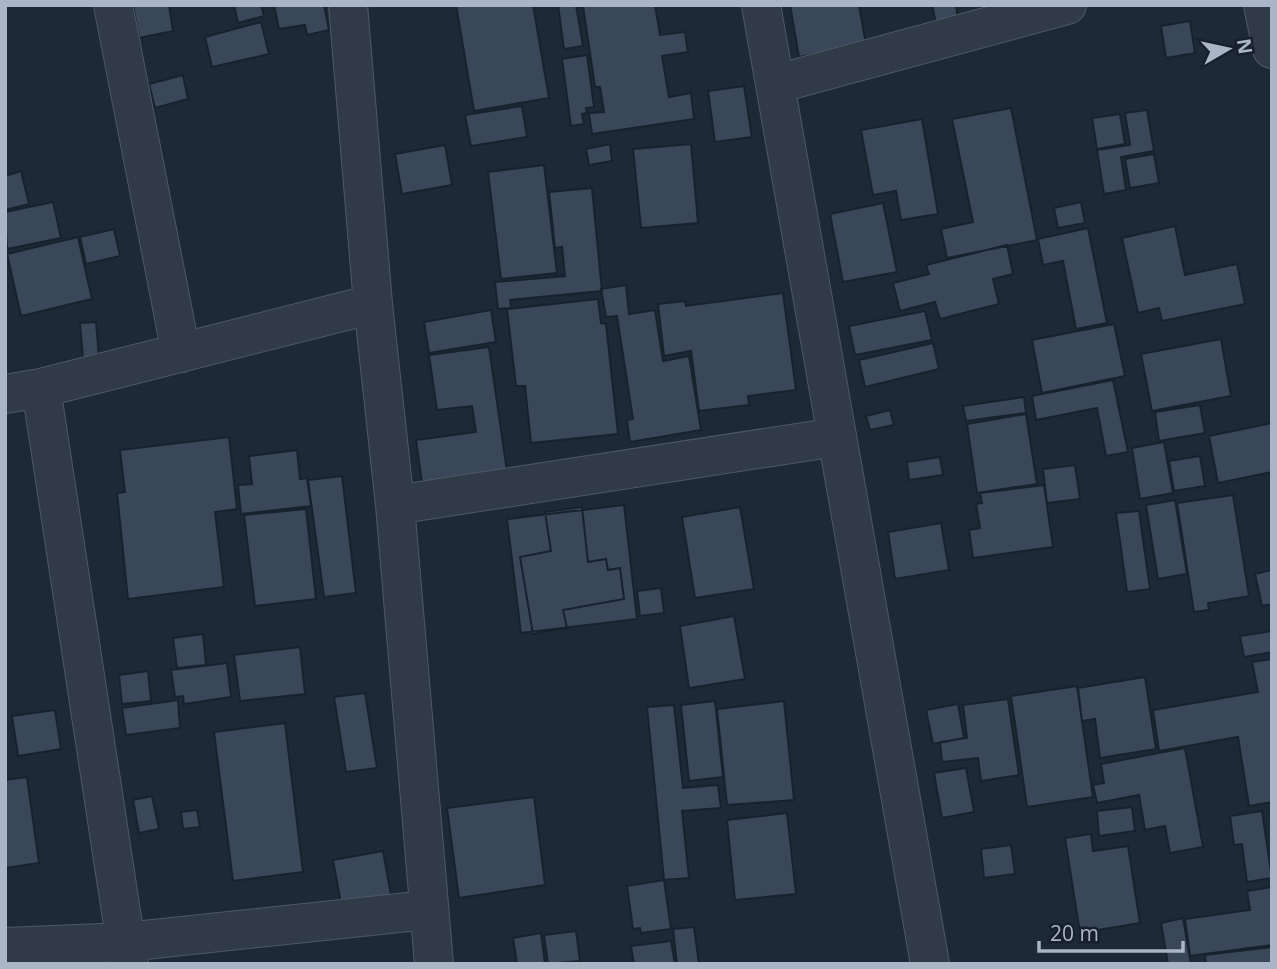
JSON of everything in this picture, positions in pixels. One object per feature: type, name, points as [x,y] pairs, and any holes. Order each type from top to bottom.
[{"type":"street","points":[[113,5],[181,352]]},
{"type":"street","points":[[348,5],[373,304],[396,505],[427,910],[434,964]]},
{"type":"street","points":[[761,5],[930,964]]},
{"type":"street","points":[[776,84],[1067,5]]},
{"type":"street","points":[[1263,5],[1272,49]]},
{"type":"street","points":[[128,953],[23,391],[373,304]]},
{"type":"street","points":[[396,505],[836,437]]},
{"type":"street","points":[[5,947],[128,953],[427,910]]},
{"type":"building","points":[[133,5],[169,5],[173,31],[139,38]]},
{"type":"building","points":[[234,5],[261,5],[264,16],[238,23]]},
{"type":"building","points":[[274,5],[324,5],[329,30],[307,35],[305,25],[279,29]]},
{"type":"building","points":[[456,5],[533,5],[549,98],[474,111]]},
{"type":"building","points":[[558,5],[576,5],[583,46],[564,49]]},
{"type":"building","points":[[655,5],[660,35],[685,32],[688,52],[662,56],[669,97],[691,93],[694,119],[592,134],[589,113],[604,112],[600,87],[595,87],[583,6]]},
{"type":"building","points":[[790,5],[859,5],[866,44],[799,57]]},
{"type":"building","points":[[932,5],[956,5],[958,20],[936,24]]},
{"type":"building","points":[[1190,21],[1195,53],[1166,58],[1161,26]]},
{"type":"building","points":[[261,22],[269,54],[212,67],[205,37]]},
{"type":"building","points":[[587,55],[594,107],[586,108],[587,113],[582,114],[584,124],[571,126],[562,59]]},
{"type":"building","points":[[183,75],[188,99],[155,108],[149,84]]},
{"type":"building","points":[[744,86],[752,137],[715,142],[708,91]]},
{"type":"building","points":[[522,106],[527,137],[471,146],[465,115]]},
{"type":"building","points":[[1011,108],[1037,240],[947,258],[941,229],[973,222],[952,119]]},
{"type":"building","points":[[1147,110],[1154,151],[1121,157],[1126,190],[1104,194],[1097,150],[1130,145],[1125,113]]},
{"type":"building","points":[[1120,114],[1125,144],[1097,149],[1092,118]]},
{"type":"building","points":[[922,119],[938,214],[901,220],[896,191],[873,195],[861,130]]},
{"type":"building","points":[[610,144],[612,161],[589,165],[586,149]]},
{"type":"building","points":[[691,144],[698,223],[641,228],[633,149]]},
{"type":"building","points":[[445,145],[452,185],[402,194],[395,154]]},
{"type":"building","points":[[1154,154],[1159,183],[1130,188],[1125,159]]},
{"type":"building","points":[[544,165],[557,273],[501,279],[488,172]]},
{"type":"building","points":[[21,171],[29,204],[5,210],[5,176]]},
{"type":"building","points":[[592,188],[602,291],[510,300],[511,308],[498,309],[495,282],[565,276],[562,247],[555,248],[549,192]]},
{"type":"building","points":[[53,202],[61,238],[7,249],[5,212]]},
{"type":"building","points":[[1081,202],[1085,223],[1058,228],[1054,208]]},
{"type":"building","points":[[883,203],[897,272],[843,282],[830,214]]},
{"type":"building","points":[[1175,226],[1185,275],[1237,264],[1245,304],[1162,321],[1159,308],[1138,313],[1122,238]]},
{"type":"building","points":[[1088,228],[1107,323],[1076,329],[1063,261],[1043,265],[1038,239]]},
{"type":"building","points":[[114,229],[120,256],[86,264],[80,237]]},
{"type":"building","points":[[78,237],[92,299],[21,316],[7,254]]},
{"type":"building","points":[[1007,245],[1013,274],[993,279],[999,304],[940,319],[935,302],[900,311],[893,283],[929,274],[926,265]]},
{"type":"building","points":[[626,285],[629,314],[655,310],[663,361],[689,356],[701,430],[630,442],[627,420],[633,419],[617,316],[606,317],[601,289]]},
{"type":"building","points":[[783,293],[796,390],[748,396],[749,405],[699,411],[691,351],[664,356],[658,304],[685,301],[686,306]]},
{"type":"building","points":[[598,299],[601,323],[606,324],[618,434],[531,443],[525,386],[516,386],[507,309]]},
{"type":"building","points":[[491,310],[496,342],[429,353],[424,322]]},
{"type":"building","points":[[925,311],[932,340],[855,355],[849,326]]},
{"type":"building","points":[[96,322],[99,357],[83,359],[80,323]]},
{"type":"building","points":[[1114,324],[1125,376],[1042,393],[1032,340]]},
{"type":"building","points":[[1221,339],[1231,396],[1152,411],[1141,354]]},
{"type":"building","points":[[933,343],[939,369],[865,387],[859,360]]},
{"type":"building","points":[[489,347],[507,471],[422,483],[416,440],[476,432],[472,406],[437,410],[429,355]]},
{"type":"building","points":[[1113,380],[1128,452],[1106,456],[1097,408],[1036,420],[1032,396]]},
{"type":"building","points":[[1024,397],[1026,413],[966,421],[963,406]]},
{"type":"building","points":[[1200,405],[1205,433],[1159,441],[1155,412]]},
{"type":"building","points":[[890,410],[894,425],[870,430],[866,416]]},
{"type":"building","points":[[1026,414],[1037,484],[977,493],[967,424]]},
{"type":"building","points":[[1272,423],[1272,472],[1218,483],[1209,436]]},
{"type":"building","points":[[229,437],[237,509],[215,512],[224,587],[128,599],[117,493],[125,492],[120,450]]},
{"type":"building","points":[[1164,442],[1173,493],[1140,499],[1132,448]]},
{"type":"building","points":[[297,450],[300,479],[307,478],[311,506],[241,514],[238,485],[252,484],[249,456]]},
{"type":"building","points":[[1200,456],[1205,486],[1174,491],[1169,461]]},
{"type":"building","points":[[940,457],[943,475],[909,480],[907,462]]},
{"type":"building","points":[[1075,465],[1080,499],[1047,503],[1043,469]]},
{"type":"building","points":[[342,476],[356,593],[324,597],[308,480]]},
{"type":"building","points":[[1044,485],[1053,547],[973,558],[969,530],[980,528],[976,504],[982,503],[980,493]]},
{"type":"building","points":[[1233,495],[1249,596],[1208,603],[1209,610],[1194,612],[1177,503]]},
{"type":"building","points":[[1175,500],[1187,574],[1158,579],[1146,505]]},
{"type":"building","points":[[624,505],[637,619],[521,633],[507,519]]},
{"type":"building","points":[[582,507],[588,562],[606,559],[608,570],[620,568],[624,599],[563,610],[567,628],[533,634],[520,557],[551,551],[545,512]]},
{"type":"building","points":[[740,507],[754,589],[695,598],[682,517]]},
{"type":"building","points":[[306,509],[316,599],[255,606],[244,515]]},
{"type":"building","points":[[1139,511],[1150,589],[1127,592],[1116,513]]},
{"type":"building","points":[[941,523],[949,570],[895,579],[888,532]]},
{"type":"building","points":[[1272,570],[1272,604],[1262,606],[1255,574]]},
{"type":"building","points":[[661,588],[664,613],[640,616],[637,591]]},
{"type":"building","points":[[734,616],[745,679],[689,688],[680,626]]},
{"type":"building","points":[[1272,631],[1272,652],[1244,657],[1240,636]]},
{"type":"building","points":[[203,634],[206,665],[177,668],[173,638]]},
{"type":"building","points":[[300,647],[305,694],[240,701],[234,655]]},
{"type":"building","points":[[1272,659],[1272,802],[1249,806],[1238,737],[1159,751],[1153,710],[1258,692],[1252,662]]},
{"type":"building","points":[[227,663],[231,697],[184,704],[183,696],[175,697],[171,670]]},
{"type":"building","points":[[148,671],[151,701],[122,704],[119,675]]},
{"type":"building","points":[[1145,677],[1156,749],[1100,758],[1095,719],[1082,721],[1078,688]]},
{"type":"building","points":[[1077,686],[1093,797],[1027,807],[1011,696]]},
{"type":"building","points":[[365,693],[377,768],[346,772],[334,697]]},
{"type":"building","points":[[1008,699],[1019,775],[981,781],[978,758],[942,762],[940,742],[967,738],[963,705]]},
{"type":"building","points":[[178,700],[180,728],[126,735],[122,708]]},
{"type":"building","points":[[715,701],[723,777],[689,781],[681,705]]},
{"type":"building","points":[[784,701],[794,800],[727,805],[717,709]]},
{"type":"building","points":[[958,704],[964,738],[933,744],[926,710]]},
{"type":"building","points":[[674,705],[683,788],[718,785],[721,808],[682,811],[689,878],[664,880],[647,707]]},
{"type":"building","points":[[55,710],[61,749],[18,756],[12,716]]},
{"type":"building","points":[[285,723],[303,872],[233,881],[214,732]]},
{"type":"building","points":[[1185,748],[1203,847],[1170,853],[1165,826],[1145,830],[1139,795],[1097,803],[1093,785],[1104,783],[1101,764]]},
{"type":"building","points":[[966,768],[974,812],[942,818],[934,773]]},
{"type":"building","points":[[27,777],[39,863],[5,868],[5,780]]},
{"type":"building","points":[[152,796],[159,829],[139,833],[133,800]]},
{"type":"building","points":[[534,797],[545,885],[459,898],[447,808]]},
{"type":"building","points":[[1132,807],[1135,831],[1099,836],[1097,811]]},
{"type":"building","points":[[197,810],[200,827],[183,829],[181,812]]},
{"type":"building","points":[[1262,811],[1272,878],[1247,882],[1242,844],[1234,845],[1230,816]]},
{"type":"building","points":[[787,813],[796,894],[735,900],[727,820]]},
{"type":"building","points":[[1091,834],[1093,851],[1128,846],[1140,923],[1080,933],[1065,838]]},
{"type":"building","points":[[1011,845],[1015,874],[984,878],[981,849]]},
{"type":"building","points":[[383,851],[391,895],[341,904],[333,860]]},
{"type":"building","points":[[664,880],[671,929],[641,933],[640,928],[633,929],[627,886]]},
{"type":"building","points":[[1272,887],[1272,945],[1190,956],[1185,919],[1250,910],[1247,891]]},
{"type":"building","points":[[1183,918],[1191,964],[1168,964],[1161,923]]},
{"type":"building","points":[[694,927],[699,964],[677,964],[673,929]]},
{"type":"building","points":[[576,931],[580,961],[548,964],[544,935]]},
{"type":"building","points":[[541,933],[545,964],[517,964],[513,938]]},
{"type":"building","points":[[671,941],[675,964],[634,964],[631,946]]},
{"type":"building","points":[[1272,947],[1272,964],[1206,964],[1205,955]]}]
